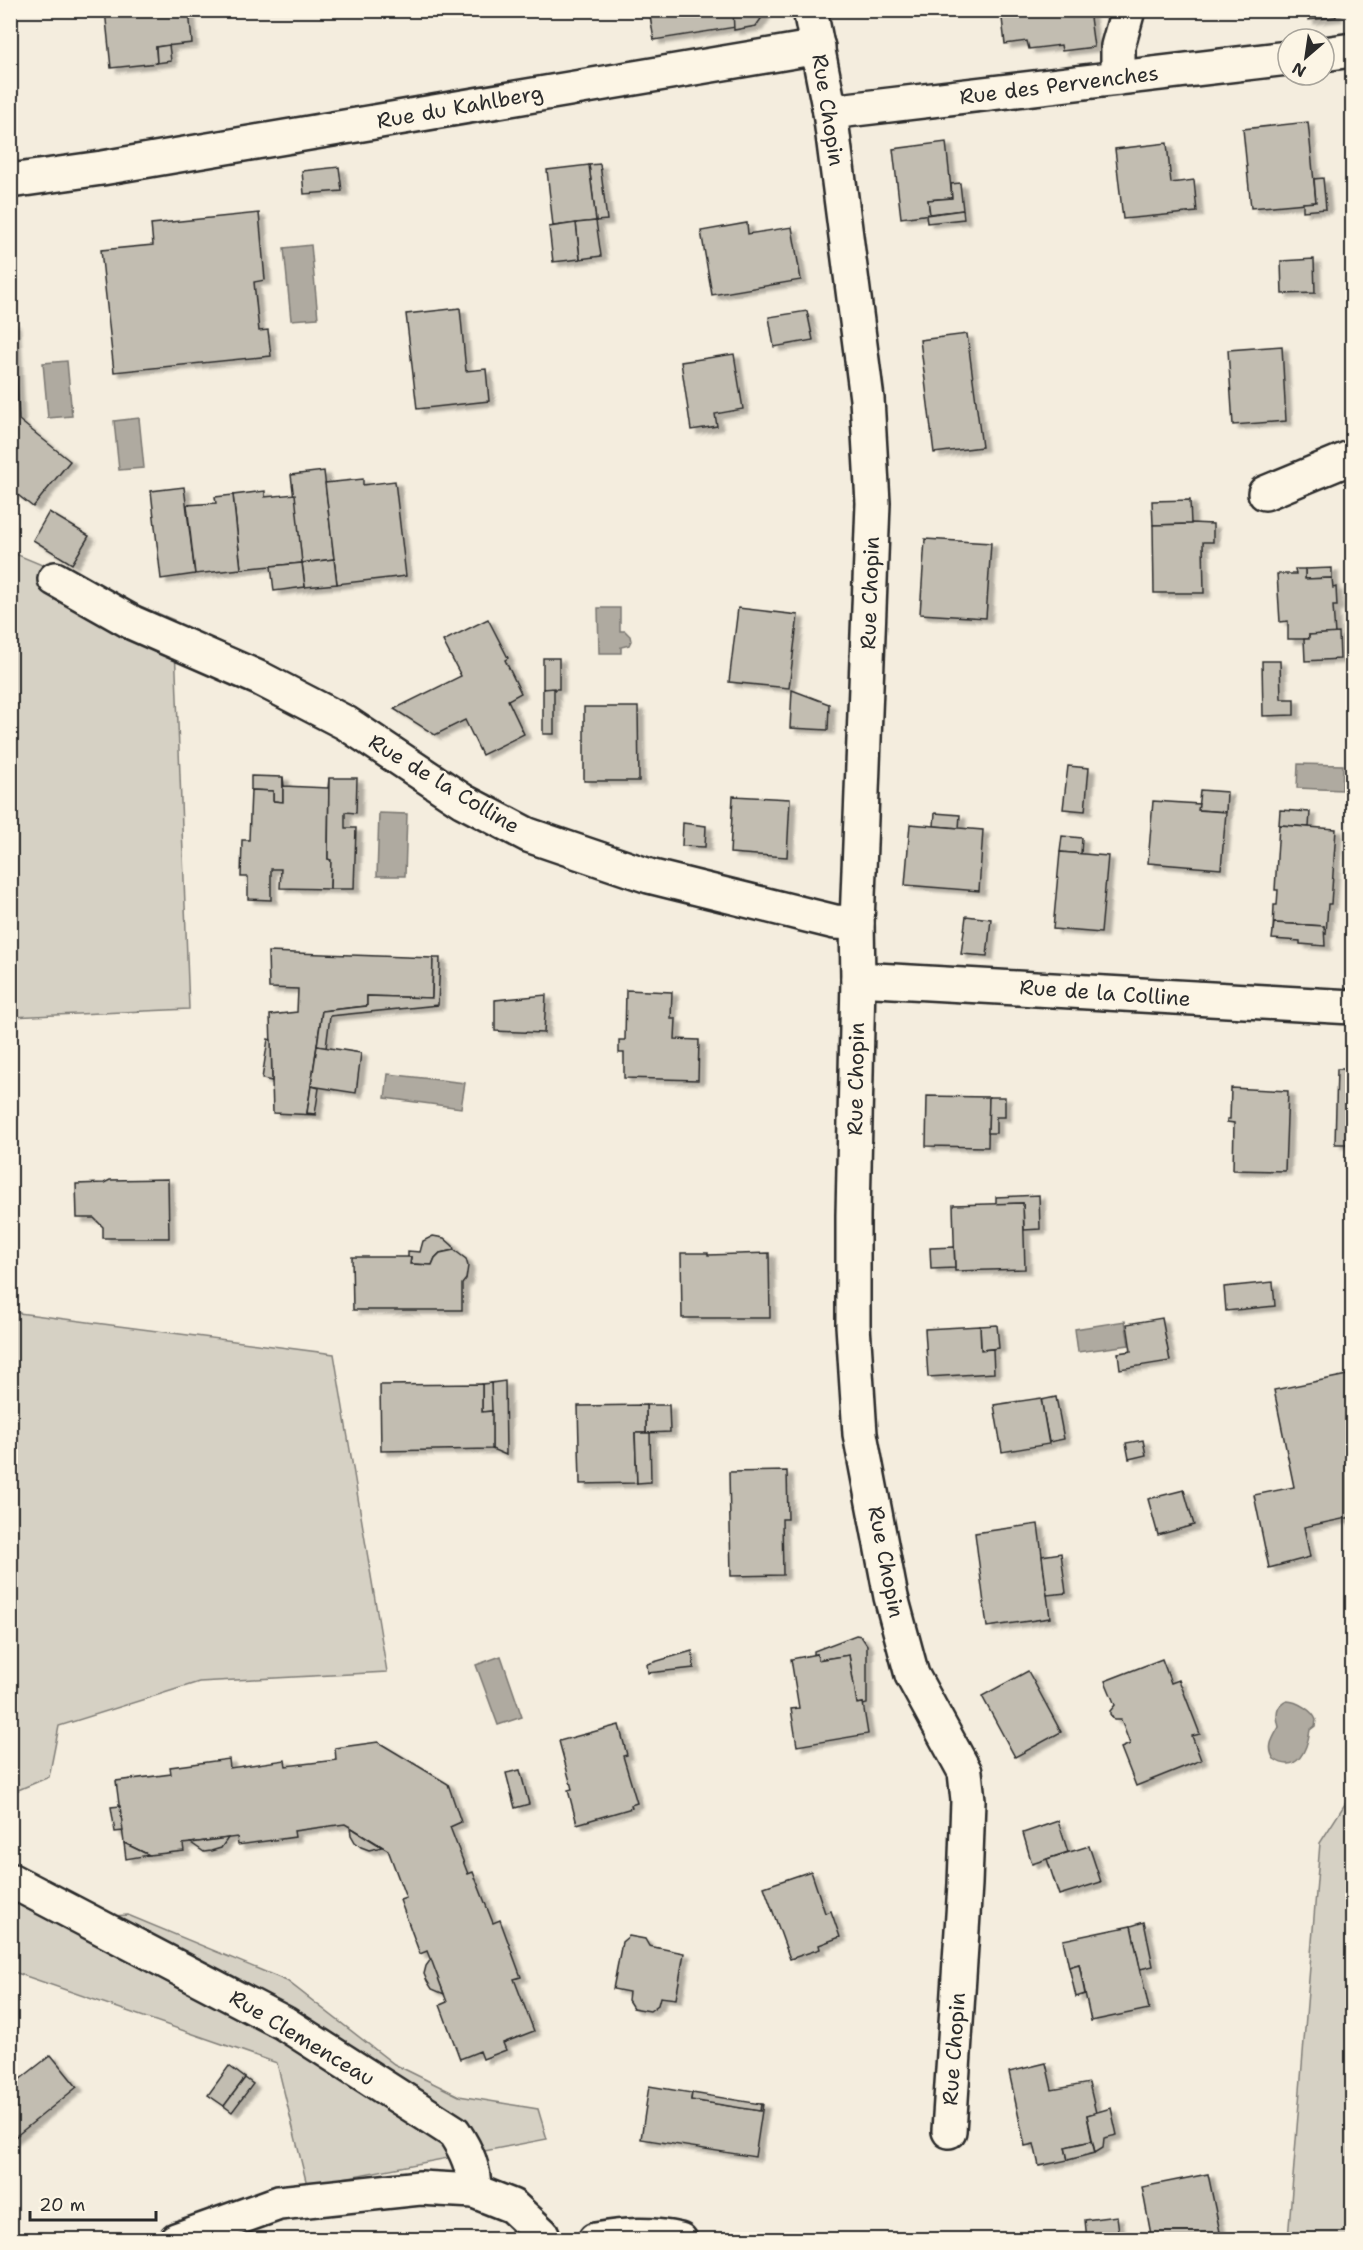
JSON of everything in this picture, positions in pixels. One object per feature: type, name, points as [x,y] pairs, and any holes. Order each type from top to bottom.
[{"type":"street","name":"Rue Chopin","points":[[810,10],[830,112],[867,399],[873,503],[857,923],[853,1325],[860,1434],[891,1597],[912,1675],[965,1772],[968,1800],[965,1884],[949,2131]]},
{"type":"street","points":[[1118,78],[1118,46],[1128,10]]},
{"type":"street","name":"Rue du Kahlberg","points":[[10,181],[102,168],[818,47]]},
{"type":"street","points":[[1336,52],[1353,50]]},
{"type":"street","name":"Rue des Pervenches","points":[[830,112],[1276,59]]},
{"type":"street","points":[[1265,493],[1353,457]]},
{"type":"street","name":"Rue de la Colline","points":[[55,579],[133,623],[261,679],[346,723],[464,801],[528,835],[649,876],[835,922],[857,923]]},
{"type":"street","name":"Rue de la Colline","points":[[858,979],[1353,1007]]},
{"type":"street","name":"Rue Clemenceau","points":[[10,1880],[284,2023],[454,2132],[467,2151],[474,2173],[474,2191]]},
{"type":"street","points":[[176,2240],[279,2203],[420,2188],[474,2191],[512,2205],[542,2234],[544,2240]]},
{"type":"street","points":[[596,2240],[624,2235],[655,2235],[680,2240]]},
{"type":"shaded area","points":[[311,245],[318,318],[291,320],[284,248]]},
{"type":"shaded area","points":[[67,361],[72,416],[48,418],[43,363]]},
{"type":"shaded area","points":[[139,418],[144,468],[119,470],[114,421]]},
{"type":"shaded area","points":[[10,548],[13,553],[174,620],[189,1009],[11,1017]]},
{"type":"shaded area","points":[[598,608],[620,608],[620,631],[625,631],[631,641],[629,645],[621,647],[621,653],[599,653]]},
{"type":"shaded area","points":[[1298,764],[1343,765],[1342,790],[1297,788]]},
{"type":"shaded area","points":[[379,813],[407,814],[405,876],[377,876]]},
{"type":"shaded area","points":[[388,1074],[465,1083],[461,1108],[385,1098]]},
{"type":"shaded area","points":[[11,1312],[334,1354],[387,1672],[199,1682],[59,1726],[49,1777],[11,1793]]},
{"type":"shaded area","points":[[1125,1321],[1129,1345],[1078,1352],[1075,1329]]},
{"type":"shaded area","points":[[501,1656],[522,1717],[498,1725],[476,1665]]},
{"type":"shaded area","points":[[1287,1701],[1304,1707],[1312,1713],[1316,1720],[1315,1726],[1310,1730],[1304,1752],[1295,1762],[1289,1764],[1274,1759],[1271,1750],[1271,1743],[1279,1727],[1278,1709]]},
{"type":"shaded area","points":[[1352,1793],[1352,2239],[1288,2239],[1320,1843]]},
{"type":"shaded area","points":[[11,1900],[48,1920],[128,1915],[287,1981],[394,2064],[459,2096],[538,2109],[547,2139],[307,2185],[277,2063],[11,1971]]},
{"type":"building","points":[[105,10],[189,10],[192,43],[156,47],[157,63],[111,68]]},
{"type":"building","points":[[649,10],[733,10],[736,27],[654,40]]},
{"type":"building","points":[[733,10],[767,10],[756,26],[734,30]]},
{"type":"building","points":[[1001,10],[1089,10],[1094,47],[1062,51],[1061,45],[1029,49],[1027,41],[1005,44]]},
{"type":"building","points":[[1307,10],[1335,10],[1336,17],[1308,20]]},
{"type":"building","points":[[169,45],[171,61],[157,63],[156,47]]},
{"type":"building","points":[[1308,122],[1316,202],[1251,208],[1243,129]]},
{"type":"building","points":[[946,142],[952,198],[928,200],[930,214],[901,218],[893,149]]},
{"type":"building","points":[[1167,143],[1171,183],[1194,180],[1197,212],[1123,219],[1115,149]]},
{"type":"building","points":[[600,164],[607,220],[596,221],[589,165]]},
{"type":"building","points":[[589,165],[596,221],[553,226],[547,170]]},
{"type":"building","points":[[339,167],[342,191],[304,194],[302,171]]},
{"type":"building","points":[[1323,178],[1326,209],[1303,211],[1303,203],[1316,202],[1314,179]]},
{"type":"building","points":[[960,183],[963,210],[930,214],[928,200],[952,198],[951,184]]},
{"type":"building","points":[[963,210],[964,219],[927,223],[926,215]]},
{"type":"building","points":[[259,213],[265,280],[254,282],[259,331],[268,330],[271,356],[114,372],[101,250],[153,245],[151,224]]},
{"type":"building","points":[[596,221],[601,256],[580,259],[576,223]]},
{"type":"building","points":[[576,223],[580,259],[553,262],[549,227]]},
{"type":"building","points":[[747,223],[748,234],[792,227],[801,280],[712,295],[701,231]]},
{"type":"building","points":[[1314,259],[1315,293],[1282,294],[1281,261]]},
{"type":"building","points":[[460,308],[466,371],[486,369],[489,401],[417,409],[406,314]]},
{"type":"building","points":[[807,311],[813,340],[774,347],[769,317]]},
{"type":"building","points":[[10,321],[14,324],[19,420],[70,461],[33,507],[14,492],[10,495]]},
{"type":"building","points":[[967,334],[982,447],[934,453],[920,340]]},
{"type":"building","points":[[1282,346],[1286,421],[1233,425],[1228,350]]},
{"type":"building","points":[[734,354],[743,409],[715,414],[717,426],[691,430],[681,362]]},
{"type":"building","points":[[324,471],[334,559],[302,563],[291,475]]},
{"type":"building","points":[[363,479],[363,485],[395,481],[406,576],[337,584],[325,483]]},
{"type":"building","points":[[184,487],[195,574],[161,579],[151,491]]},
{"type":"building","points":[[265,491],[265,497],[295,494],[302,563],[241,569],[233,495]]},
{"type":"building","points":[[233,495],[241,569],[195,574],[187,505],[216,503],[215,497]]},
{"type":"building","points":[[1190,500],[1191,524],[1153,525],[1152,501]]},
{"type":"building","points":[[49,512],[89,536],[72,564],[33,540]]},
{"type":"building","points":[[1213,524],[1213,542],[1203,542],[1204,593],[1154,593],[1153,525]]},
{"type":"building","points":[[925,539],[991,543],[986,618],[920,614]]},
{"type":"building","points":[[334,559],[337,584],[305,587],[302,563]]},
{"type":"building","points":[[302,563],[305,587],[274,591],[271,566]]},
{"type":"building","points":[[1332,568],[1332,578],[1305,579],[1305,569]]},
{"type":"building","points":[[1295,569],[1305,569],[1305,579],[1332,578],[1333,588],[1336,587],[1337,606],[1333,606],[1335,634],[1309,635],[1309,639],[1288,639],[1288,621],[1280,622],[1277,574],[1296,574]]},
{"type":"building","points":[[738,608],[798,615],[789,688],[729,682]]},
{"type":"building","points":[[488,619],[508,658],[505,660],[521,693],[508,700],[524,734],[482,755],[465,720],[435,735],[394,709],[461,676],[443,641]]},
{"type":"building","points":[[1339,633],[1340,659],[1305,661],[1304,639],[1309,639],[1309,635]]},
{"type":"building","points":[[543,658],[559,658],[559,689],[543,689]]},
{"type":"building","points":[[1262,661],[1280,661],[1281,699],[1294,699],[1294,715],[1263,716]]},
{"type":"building","points":[[554,688],[554,734],[543,734],[543,689]]},
{"type":"building","points":[[792,690],[829,704],[828,730],[790,728]]},
{"type":"building","points":[[584,707],[638,707],[639,781],[584,781]]},
{"type":"building","points":[[1068,766],[1089,768],[1085,811],[1063,809]]},
{"type":"building","points":[[251,776],[283,777],[283,802],[273,801],[273,791],[251,790]]},
{"type":"building","points":[[283,777],[284,786],[328,788],[329,778],[330,889],[280,888],[281,869],[271,869],[271,900],[248,899],[248,877],[241,877],[242,840],[249,840],[251,790],[273,791],[273,801],[283,802]]},
{"type":"building","points":[[329,778],[357,778],[356,813],[345,812],[345,828],[356,828],[354,889],[330,889]]},
{"type":"building","points":[[1200,790],[1227,792],[1226,812],[1198,810]]},
{"type":"building","points":[[733,796],[790,799],[787,857],[730,853]]},
{"type":"building","points":[[1153,801],[1199,804],[1198,810],[1226,812],[1221,869],[1148,863]]},
{"type":"building","points":[[1280,810],[1310,812],[1309,827],[1279,825]]},
{"type":"building","points":[[935,813],[960,815],[959,828],[934,826]]},
{"type":"building","points":[[683,823],[706,826],[705,847],[682,846]]},
{"type":"building","points":[[910,824],[983,830],[979,891],[905,885]]},
{"type":"building","points":[[1279,825],[1336,829],[1331,904],[1328,904],[1326,934],[1324,934],[1324,926],[1274,923],[1273,931],[1274,905],[1277,905],[1278,890],[1275,890]]},
{"type":"building","points":[[1062,836],[1082,838],[1081,854],[1060,852]]},
{"type":"building","points":[[1060,852],[1108,856],[1101,933],[1053,929]]},
{"type":"building","points":[[966,916],[991,919],[987,956],[961,954]]},
{"type":"building","points":[[1274,923],[1324,926],[1325,946],[1272,939]]},
{"type":"building","points":[[268,952],[433,958],[432,998],[367,996],[367,1006],[322,1011],[307,1113],[317,1115],[273,1113],[270,1015],[297,1012],[298,989],[269,988]]},
{"type":"building","points":[[433,958],[440,958],[438,1005],[330,1016],[326,1048],[317,1046],[322,1011],[367,1006],[367,996],[432,998]]},
{"type":"building","points":[[626,990],[672,992],[671,1019],[676,1019],[675,1039],[699,1040],[698,1080],[624,1078],[624,1053],[619,1053],[619,1040],[625,1040]]},
{"type":"building","points":[[546,995],[544,1033],[495,1031],[495,1000]]},
{"type":"building","points":[[268,1039],[271,1040],[272,1081],[262,1079]]},
{"type":"building","points":[[317,1046],[361,1053],[356,1093],[311,1086]]},
{"type":"building","points":[[1337,1069],[1352,1069],[1352,1144],[1335,1144]]},
{"type":"building","points":[[311,1086],[319,1088],[315,1114],[307,1113]]},
{"type":"building","points":[[1231,1088],[1288,1091],[1285,1171],[1233,1170],[1234,1123],[1227,1122],[1227,1119],[1230,1119]]},
{"type":"building","points":[[927,1096],[989,1097],[988,1147],[926,1146]]},
{"type":"building","points":[[989,1097],[1005,1097],[1005,1117],[996,1117],[996,1133],[988,1133]]},
{"type":"building","points":[[168,1179],[169,1238],[103,1238],[103,1227],[94,1218],[77,1218],[76,1184],[104,1183],[110,1180]]},
{"type":"building","points":[[1039,1195],[1040,1229],[1024,1230],[1023,1203],[996,1204],[996,1197]]},
{"type":"building","points":[[1023,1203],[1025,1269],[955,1271],[953,1205]]},
{"type":"building","points":[[433,1236],[444,1238],[454,1250],[440,1253],[432,1265],[410,1264],[411,1257],[408,1257],[408,1251],[420,1252],[423,1241]]},
{"type":"building","points":[[954,1247],[955,1268],[931,1269],[930,1248]]},
{"type":"building","points":[[454,1250],[466,1259],[468,1266],[466,1279],[462,1284],[462,1310],[353,1310],[352,1257],[411,1257],[410,1264],[432,1265],[440,1253]]},
{"type":"building","points":[[681,1253],[708,1253],[708,1255],[769,1253],[770,1318],[682,1318]]},
{"type":"building","points":[[1273,1282],[1275,1306],[1226,1311],[1224,1287]]},
{"type":"building","points":[[1162,1318],[1170,1361],[1120,1369],[1118,1353],[1131,1351],[1127,1324]]},
{"type":"building","points":[[997,1325],[999,1348],[981,1350],[980,1326]]},
{"type":"building","points":[[980,1326],[981,1350],[993,1349],[994,1373],[928,1377],[925,1329]]},
{"type":"building","points":[[1352,1374],[1352,1517],[1304,1527],[1310,1557],[1269,1568],[1254,1495],[1294,1487],[1274,1390]]},
{"type":"building","points":[[505,1381],[506,1455],[492,1449],[491,1383]]},
{"type":"building","points":[[491,1383],[492,1411],[482,1412],[482,1384]]},
{"type":"building","points":[[482,1384],[482,1412],[492,1411],[492,1449],[381,1451],[380,1385]]},
{"type":"building","points":[[1056,1397],[1064,1439],[1049,1442],[1041,1400]]},
{"type":"building","points":[[1041,1398],[1049,1444],[1002,1452],[994,1405]]},
{"type":"building","points":[[646,1405],[669,1405],[670,1432],[646,1433]]},
{"type":"building","points":[[646,1405],[646,1433],[635,1433],[637,1483],[580,1484],[578,1406]]},
{"type":"building","points":[[635,1433],[650,1433],[651,1482],[637,1483]]},
{"type":"building","points":[[1143,1440],[1146,1455],[1129,1459],[1126,1443]]},
{"type":"building","points":[[787,1471],[788,1519],[782,1519],[783,1575],[731,1576],[729,1472]]},
{"type":"building","points":[[1184,1490],[1194,1525],[1158,1535],[1148,1499]]},
{"type":"building","points":[[1038,1524],[1050,1618],[987,1627],[975,1533]]},
{"type":"building","points":[[1061,1553],[1066,1593],[1047,1595],[1042,1556]]},
{"type":"building","points":[[856,1635],[861,1636],[867,1645],[867,1704],[863,1705],[863,1703],[857,1704],[849,1655],[818,1660],[817,1654],[814,1655],[814,1651]]},
{"type":"building","points":[[692,1651],[694,1668],[648,1673],[647,1664]]},
{"type":"building","points":[[817,1654],[818,1660],[849,1655],[857,1704],[863,1703],[868,1734],[797,1746],[791,1709],[799,1708],[791,1659]]},
{"type":"building","points":[[1162,1659],[1171,1683],[1179,1680],[1200,1734],[1192,1736],[1201,1760],[1136,1786],[1121,1748],[1130,1744],[1121,1720],[1114,1720],[1110,1714],[1115,1705],[1105,1681]]},
{"type":"building","points":[[1028,1671],[1061,1732],[1015,1757],[982,1696]]},
{"type":"building","points":[[619,1725],[627,1755],[623,1756],[637,1803],[631,1805],[632,1808],[577,1824],[568,1790],[572,1789],[559,1741]]},
{"type":"building","points":[[378,1742],[448,1784],[461,1822],[450,1827],[468,1874],[473,1872],[493,1923],[500,1920],[521,1977],[514,1979],[534,2031],[503,2043],[506,2050],[483,2059],[480,2051],[460,2059],[440,2005],[447,2002],[427,1951],[420,1954],[400,1900],[406,1898],[388,1850],[350,1827],[345,1824],[294,1831],[295,1837],[238,1845],[237,1837],[183,1844],[184,1851],[149,1855],[124,1843],[116,1781],[171,1774],[170,1767],[229,1759],[230,1768],[285,1760],[286,1766],[336,1760],[335,1748]]},
{"type":"building","points":[[520,1770],[529,1804],[515,1808],[506,1773]]},
{"type":"building","points":[[120,1806],[123,1831],[115,1832],[111,1807]]},
{"type":"building","points":[[1058,1821],[1068,1852],[1032,1864],[1023,1833]]},
{"type":"building","points":[[350,1827],[382,1847],[369,1850],[361,1847],[351,1835]]},
{"type":"building","points":[[228,1838],[221,1848],[204,1852],[191,1843]]},
{"type":"building","points":[[124,1843],[149,1855],[126,1859]]},
{"type":"building","points":[[1089,1846],[1101,1882],[1059,1895],[1047,1859]]},
{"type":"building","points":[[811,1871],[825,1913],[831,1911],[840,1937],[819,1945],[820,1949],[790,1959],[764,1887]]},
{"type":"building","points":[[1144,1922],[1153,1966],[1140,1969],[1131,1926]]},
{"type":"building","points":[[1131,1926],[1149,2009],[1091,2021],[1079,1964],[1069,1967],[1063,1940]]},
{"type":"building","points":[[629,1936],[645,1939],[649,1946],[684,1953],[676,1999],[660,1997],[658,2005],[650,2011],[633,2008],[628,2000],[629,1992],[613,1989],[622,1942]]},
{"type":"building","points":[[431,1959],[444,1994],[432,1989],[424,1974]]},
{"type":"building","points":[[1079,1964],[1085,1994],[1076,1997],[1069,1967]]},
{"type":"building","points":[[51,2055],[77,2087],[10,2141],[10,2087]]},
{"type":"building","points":[[1046,2063],[1052,2090],[1089,2083],[1096,2113],[1087,2115],[1092,2141],[1065,2147],[1068,2160],[1039,2166],[1034,2144],[1025,2146],[1009,2072]]},
{"type":"building","points":[[229,2066],[245,2078],[224,2106],[208,2095]]},
{"type":"building","points":[[245,2078],[253,2084],[232,2112],[224,2106]]},
{"type":"building","points":[[649,2086],[692,2093],[691,2100],[760,2111],[761,2104],[763,2104],[755,2157],[641,2139]]},
{"type":"building","points":[[692,2093],[761,2104],[760,2111],[691,2100]]},
{"type":"building","points":[[1111,2108],[1117,2135],[1104,2138],[1103,2148],[1095,2153],[1087,2115]]},
{"type":"building","points":[[1092,2141],[1095,2153],[1068,2160],[1065,2147]]},
{"type":"building","points":[[1208,2174],[1220,2232],[1185,2240],[1152,2240],[1142,2187]]},
{"type":"building","points":[[1117,2216],[1120,2240],[1087,2240],[1085,2220]]}]
